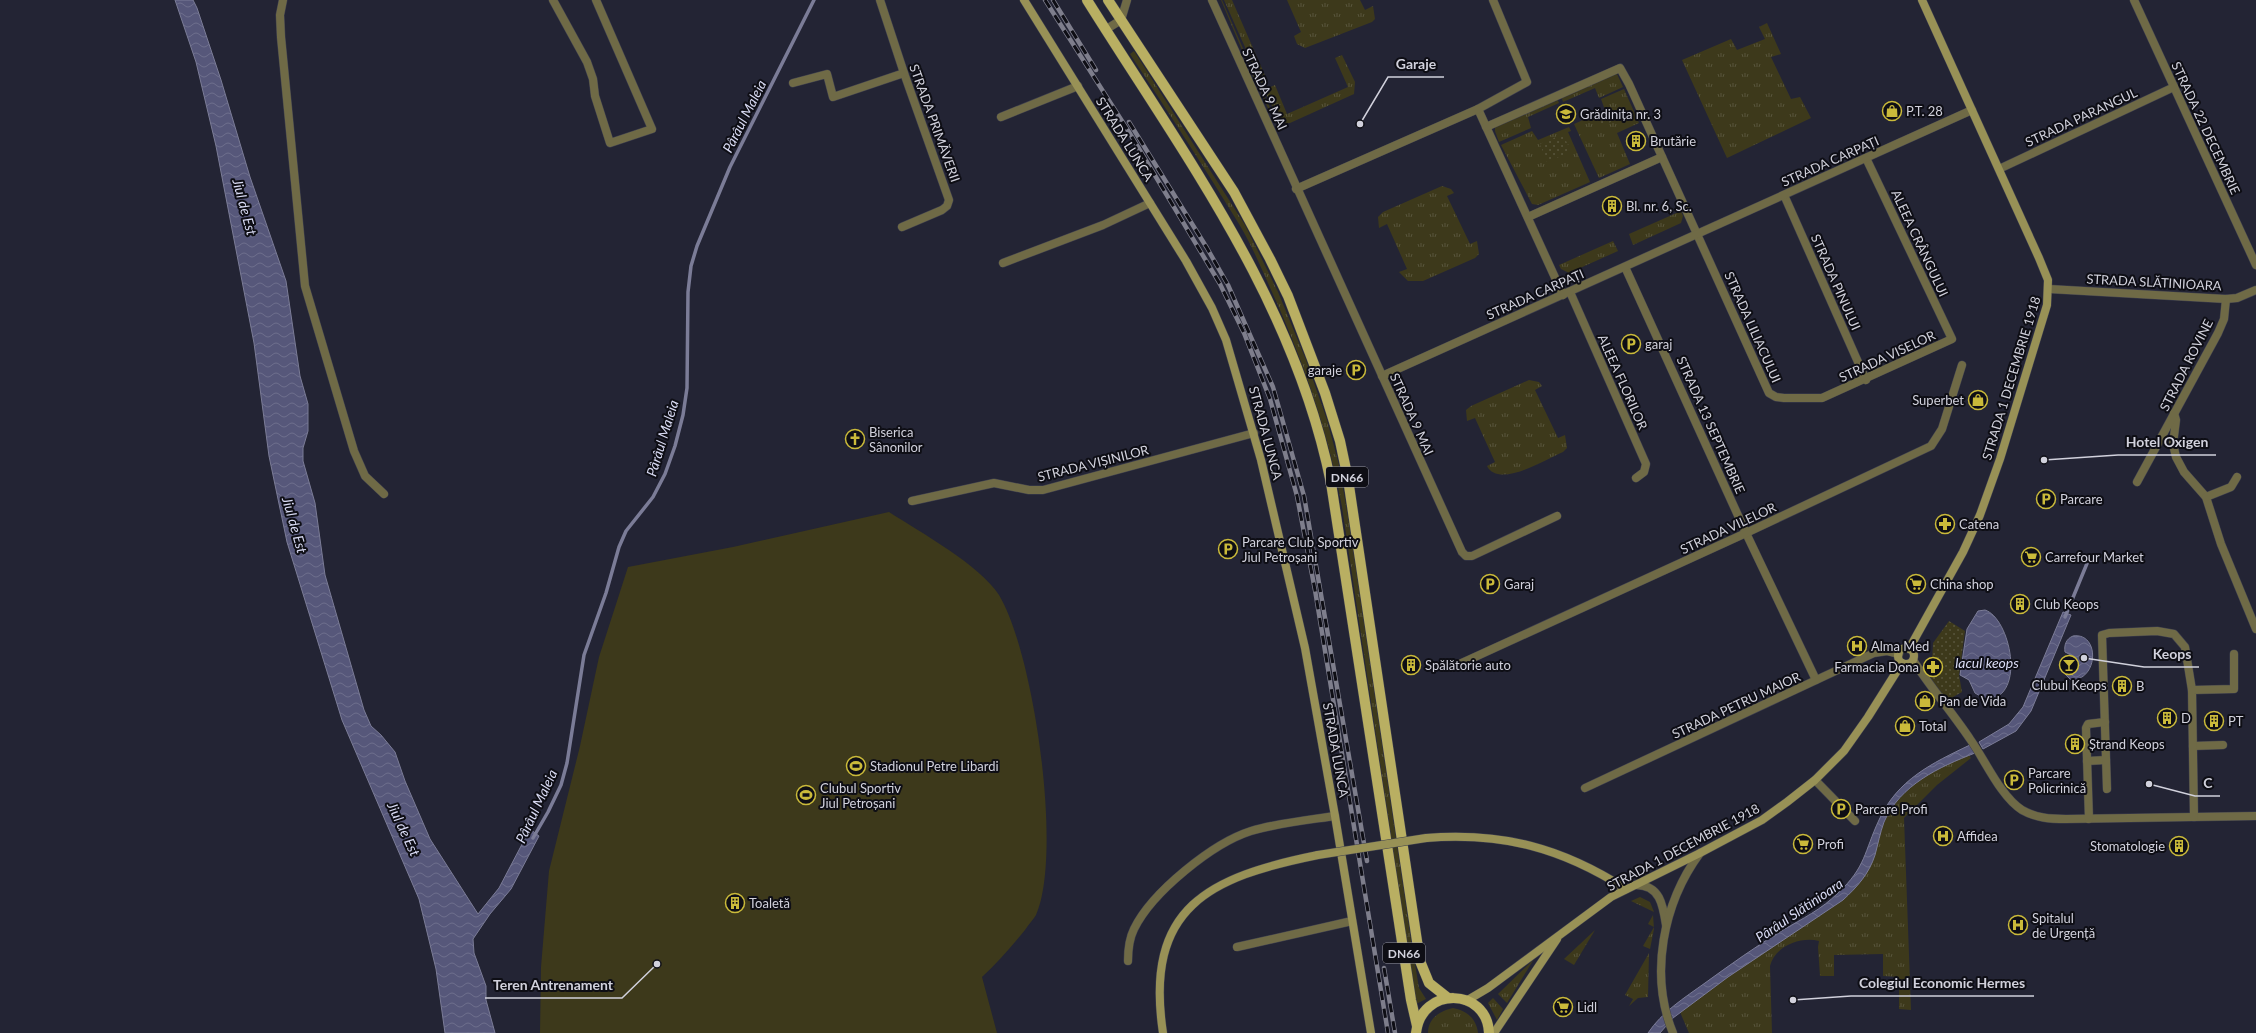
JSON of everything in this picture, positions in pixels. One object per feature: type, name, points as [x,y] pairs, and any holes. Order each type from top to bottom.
[{"type":"main road","name":"STRADA LUNCA","points":[[1024,0],[1186,261],[1215,314],[1226,340],[1254,433],[1305,648],[1371,1033]]},
{"type":"main road","name":"DN66","points":[[1087,0],[1246,255],[1291,351],[1314,413],[1331,483],[1416,1030]]},
{"type":"main road","name":"DN66","points":[[1108,0],[1254,226],[1288,296],[1326,393],[1340,441],[1348,479],[1420,961],[1429,983],[1448,998]]},
{"type":"main road","name":"STRADA 1 DECEMBRIE 1918","points":[[1909,649],[1950,578],[1980,515],[2021,393],[2044,315],[2049,289],[2046,273],[1922,0]]},
{"type":"main road","points":[[1903,649],[1909,649],[1913,653],[1913,660],[1908,664],[1902,663],[1899,659],[1899,654],[1903,649]]},
{"type":"main road","name":"STRADA 1 DECEMBRIE 1918","points":[[1466,1001],[1560,936],[1598,906],[1626,889],[1700,854],[1762,820],[1815,780],[1832,764],[1858,733],[1902,663]]},
{"type":"main road","points":[[1163,1033],[1160,998],[1164,956],[1168,940],[1176,924],[1203,896],[1236,876],[1260,868],[1318,855],[1426,838],[1468,836],[1526,844],[1579,862],[1626,889]]},
{"type":"main road","name":"STRADA 1 DECEMBRIE 1918","points":[[1494,1033],[1560,936]]},
{"type":"main road","points":[[1416,1030],[1420,1018],[1431,1004],[1448,998],[1466,1001],[1481,1012],[1487,1023],[1489,1033]]},
{"type":"street","points":[[283,0],[280,15],[281,37],[305,286],[354,451],[364,476],[384,494]]},
{"type":"street","points":[[553,0],[587,62],[594,79],[595,96],[610,143],[652,129],[596,0]]},
{"type":"street","name":"STRADA PRIMĂVERII","points":[[880,0],[949,200],[947,206],[942,210],[902,227]]},
{"type":"street","points":[[1105,30],[1121,20],[1127,0]]},
{"type":"street","name":"STRADA 9 MAI","points":[[1212,0],[1296,189],[1462,552],[1466,556],[1472,556],[1557,516]]},
{"type":"street","points":[[1296,189],[1478,109],[1527,82],[1494,0]]},
{"type":"street","name":"STRADA 22 DECEMBRIE","points":[[2134,0],[2256,265]]},
{"type":"street","points":[[1486,127],[1620,68],[1697,234]]},
{"type":"street","points":[[793,83],[828,74],[833,97],[904,73]]},
{"type":"street","points":[[1001,117],[1078,86]]},
{"type":"street","name":"STRADA PARANGUL","points":[[1999,169],[2174,87]]},
{"type":"street","name":"ALEEA FLORILOR","points":[[1478,109],[1528,217],[1567,293],[1646,464],[1644,472],[1636,478]]},
{"type":"street","name":"STRADA CARPAȚI","points":[[1382,376],[1972,110]]},
{"type":"street","points":[[1528,217],[1662,157]]},
{"type":"street","name":"ALEEA CRÂNGULUI","points":[[1866,158],[1952,339]]},
{"type":"street","name":"STRADA PINULUI","points":[[1784,195],[1866,380]]},
{"type":"street","points":[[1003,263],[1103,226],[1150,203]]},
{"type":"street","name":"STRADA LILIACULUI","points":[[1697,234],[1769,393],[1776,397],[1809,399],[1832,395]]},
{"type":"street","name":"STRADA 13 SEPTEMBRIE","points":[[1625,267],[1746,533],[1816,680]]},
{"type":"street","name":"STRADA SLĂTINIOARA","points":[[2049,289],[2226,299],[2238,298],[2256,290]]},
{"type":"street","name":"STRADA ROVINE","points":[[2137,482],[2152,459],[2174,413],[2218,333],[2224,319],[2226,299]]},
{"type":"street","name":"STRADA VISELOR","points":[[1832,395],[1952,339]]},
{"type":"street","name":"STRADA VILELOR","points":[[1454,667],[1931,446],[1942,429],[1962,365]]},
{"type":"street","points":[[2174,413],[2176,420],[2173,444],[2176,457],[2184,472],[2206,497],[2221,544],[2256,629]]},
{"type":"street","name":"STRADA VIȘINILOR","points":[[912,500],[994,483],[1029,490],[1043,490],[1254,433]]},
{"type":"street","points":[[2206,497],[2231,487],[2237,477]]},
{"type":"street","points":[[2107,789],[2102,635],[2109,633],[2157,631],[2174,634],[2185,647],[2192,690],[2194,817]]},
{"type":"street","name":"STRADA PETRU MAIOR","points":[[1585,788],[1880,651],[1899,654]]},
{"type":"street","points":[[2192,690],[2234,689],[2234,654]]},
{"type":"street","points":[[1913,660],[1970,738],[2005,793],[2021,809],[2046,819],[2256,816]]},
{"type":"street","points":[[2089,819],[2086,728],[2088,724],[2093,722],[2105,722]]},
{"type":"street","points":[[2193,746],[2223,745]]},
{"type":"street","points":[[2087,761],[2106,760]]},
{"type":"street","points":[[1815,780],[1855,821]]},
{"type":"street","points":[[1128,961],[1130,938],[1144,915],[1166,888],[1209,852],[1251,831],[1335,816]]},
{"type":"street","points":[[1672,1029],[1665,1011],[1661,990],[1660,969],[1666,930],[1684,876],[1700,854]]},
{"type":"street","points":[[1636,885],[1651,888],[1660,896],[1666,930]]},
{"type":"street","points":[[1237,946],[1352,921]]},
{"type":"green space","points":[[1222,0],[1258,83],[1255,81]]},
{"type":"green space","points":[[1224,0],[1232,0],[1267,80],[1261,83]]},
{"type":"green space","points":[[1287,0],[1360,0],[1365,10],[1373,6],[1375,19],[1372,22],[1305,48],[1297,44],[1294,36],[1301,32]]},
{"type":"green space","points":[[1767,23],[1781,54],[1771,57],[1791,99],[1800,97],[1811,118],[1727,158],[1682,60],[1731,39],[1737,50],[1765,39],[1759,27]]},
{"type":"green space","points":[[1134,51],[1245,225],[1278,292],[1306,360],[1327,420],[1339,465],[1349,523],[1419,988],[1426,999],[1416,1004],[1342,507],[1337,480],[1316,403],[1298,353],[1250,243],[1172,117],[1130,54]]},
{"type":"green space","points":[[1342,55],[1355,82],[1354,94],[1290,123],[1281,124],[1264,90],[1275,85],[1287,114],[1348,87],[1335,58]]},
{"type":"green space","points":[[1617,74],[1623,87],[1599,98],[1595,88],[1563,102],[1561,96]]},
{"type":"green space","points":[[1624,89],[1639,123],[1617,133],[1630,164],[1599,178],[1574,124],[1605,110],[1601,99]]},
{"type":"green space","points":[[1262,91],[1278,124],[1275,122],[1261,94]]},
{"type":"green space","points":[[1557,98],[1559,103],[1528,117],[1531,128],[1499,142],[1495,127]]},
{"type":"green space","points":[[1614,111],[1617,119],[1600,127],[1596,119]]},
{"type":"green space","points":[[1569,127],[1571,131],[1568,132],[1590,182],[1538,205],[1532,204],[1501,145],[1532,131],[1538,140]]},
{"type":"green space","points":[[1563,134],[1571,152],[1547,162],[1540,144]]},
{"type":"green space","points":[[1442,186],[1451,189],[1454,193],[1447,196],[1470,244],[1477,241],[1479,254],[1475,258],[1423,281],[1408,281],[1399,272],[1407,269],[1387,224],[1379,228],[1378,217],[1383,212]]},
{"type":"green space","points":[[1681,211],[1683,216],[1681,223],[1633,245],[1629,234]]},
{"type":"green space","points":[[1613,241],[1618,251],[1569,273],[1561,269],[1559,265]]},
{"type":"green space","points":[[1529,380],[1539,382],[1542,386],[1535,390],[1558,438],[1565,435],[1567,448],[1563,452],[1535,466],[1512,474],[1493,472],[1487,466],[1495,462],[1475,418],[1467,421],[1466,410],[1471,406]]},
{"type":"green space","name":"Clubul Sportiv Jiul Petroșani","points":[[889,512],[964,561],[978,572],[999,595],[1012,623],[1023,661],[1033,706],[1041,754],[1045,802],[1047,847],[1044,886],[1035,917],[994,966],[982,977],[997,1033],[540,1033],[541,967],[549,871],[580,746],[599,657],[628,567],[733,547]]},
{"type":"green space","points":[[1949,621],[1965,631],[1959,675],[1962,692],[1946,701],[1931,679],[1933,643]]},
{"type":"green space","points":[[1968,754],[1971,758],[1937,785],[1904,818],[1911,1010],[1899,1009],[1899,977],[1883,976],[1883,954],[1834,955],[1834,976],[1820,976],[1819,941],[1804,940],[1797,941],[1783,948],[1777,953],[1770,966],[1772,1033],[1689,1033],[1680,1012],[1758,956],[1830,909],[1848,895],[1862,880],[1867,872],[1885,821],[1900,798],[1920,780]]},
{"type":"green space","points":[[1640,897],[1650,902],[1654,912],[1631,901]]},
{"type":"green space","points":[[1653,915],[1654,927],[1648,924]]},
{"type":"green space","points":[[1654,927],[1654,929],[1650,949],[1643,946]]},
{"type":"green space","points":[[1595,930],[1574,965],[1564,959]]},
{"type":"green space","points":[[1649,953],[1648,997],[1638,998],[1629,1006],[1633,999],[1625,995]]},
{"type":"green space","points":[[1534,959],[1507,1003],[1498,994]]},
{"type":"green space","points":[[1493,998],[1503,1009],[1497,1020],[1488,1003]]},
{"type":"green space","points":[[1453,1008],[1467,1013],[1473,1019],[1478,1033],[1428,1033],[1432,1019],[1439,1013]]},
{"type":"water","name":"Jiul de Est","points":[[175,0],[193,0],[197,8],[221,80],[250,177],[286,281],[300,376],[308,404],[308,431],[303,448],[303,461],[315,503],[325,575],[364,710],[371,726],[381,735],[395,752],[405,781],[430,839],[478,914],[499,888],[530,829],[539,836],[511,889],[490,914],[473,939],[474,953],[486,986],[486,1000],[495,1033],[445,1033],[436,969],[419,899],[342,720],[287,542],[269,456],[254,343],[216,146],[196,62]]},
{"type":"water","name":"lacul keops","points":[[1985,610],[1994,616],[2007,641],[2011,672],[2007,685],[1999,695],[1987,700],[1975,693],[1969,680],[1960,675],[1967,629],[1978,611]]},
{"type":"water","points":[[2063,612],[2071,615],[2031,711],[2016,731],[1983,749],[1979,742],[2009,724],[2023,707]]},
{"type":"water","points":[[2073,636],[2082,637],[2088,641],[2092,648],[2093,656],[2087,673],[2080,678],[2071,680],[2065,674],[2075,672],[2078,662],[2075,657],[2065,652],[2065,647],[2066,642]]},
{"type":"water","points":[[1970,745],[1975,753],[1935,771],[1910,788],[1900,798],[1891,809],[1884,822],[1875,855],[1866,874],[1858,885],[1843,900],[1728,977],[1673,1018],[1660,1033],[1648,1033],[1660,1018],[1689,994],[1753,949],[1832,899],[1847,884],[1859,867],[1879,820],[1895,794],[1906,783],[1929,766]]},
{"type":"waterway","name":"Pârâul Maleia","points":[[533,838],[561,785],[567,763],[584,655],[606,593],[619,547],[626,531],[653,497],[665,474],[675,446],[683,415],[687,388],[688,292],[691,266],[697,246],[730,167],[814,0]]},
{"type":"waterway","name":"Pârâul Slătinioara","points":[[2065,617],[2088,561]]},
{"type":"railway","points":[[1045,0],[1129,132],[1220,284],[1244,333],[1270,399],[1297,496],[1315,590],[1388,1033]]},
{"type":"railway","points":[[1053,0],[1096,70]]},
{"type":"railway","points":[[1129,122],[1207,248],[1228,285],[1273,387],[1304,496],[1367,861]]},
{"type":"railway","points":[[1384,968],[1395,1033]]},
{"type":"place","name":"P.T. 28","points":[[1892,111]]},
{"type":"place","name":"Grădinița nr. 3","points":[[1566,114]]},
{"type":"place","name":"Garaje","points":[[1360,124]]},
{"type":"place","name":"Brutărie","points":[[1636,141]]},
{"type":"place","name":"Bl. nr. 6, Sc.","points":[[1612,206]]},
{"type":"place","name":"garaj","points":[[1631,344]]},
{"type":"place","name":"garaje","points":[[1356,370]]},
{"type":"place","name":"Superbet","points":[[1978,400]]},
{"type":"place","name":"Biserica Sânonilor","points":[[855,439]]},
{"type":"place","name":"Hotel Oxigen","points":[[2044,460]]},
{"type":"place","name":"Parcare","points":[[2046,499]]},
{"type":"place","name":"Catena","points":[[1945,524]]},
{"type":"place","name":"Parcare Club Sportiv Jiul Petroșani","points":[[1228,549]]},
{"type":"place","name":"Carrefour Market","points":[[2031,557]]},
{"type":"place","name":"Garaj","points":[[1490,584]]},
{"type":"place","name":"China shop","points":[[1916,584]]},
{"type":"place","name":"Club Keops","points":[[2020,604]]},
{"type":"place","name":"Alma Med","points":[[1857,646]]},
{"type":"place","name":"Keops","points":[[2084,658]]},
{"type":"place","name":"Spălătorie auto","points":[[1411,665]]},
{"type":"place","name":"Clubul Keops","points":[[2069,665]]},
{"type":"place","name":"Farmacia Dona","points":[[1933,667]]},
{"type":"place","name":"B","points":[[2122,686]]},
{"type":"place","name":"Pan de Vida","points":[[1925,701]]},
{"type":"place","name":"D","points":[[2167,718]]},
{"type":"place","name":"PT","points":[[2214,721]]},
{"type":"place","name":"Total","points":[[1905,726]]},
{"type":"place","name":"Ștrand Keops","points":[[2075,744]]},
{"type":"place","name":"Stadionul Petre Libardi","points":[[856,766]]},
{"type":"place","name":"Parcare Policrinică","points":[[2014,780]]},
{"type":"place","name":"C","points":[[2149,784]]},
{"type":"place","name":"Clubul Sportiv Jiul Petroșani","points":[[806,795]]},
{"type":"place","name":"Parcare Profi","points":[[1841,809]]},
{"type":"place","name":"Affidea","points":[[1943,836]]},
{"type":"place","name":"Profi","points":[[1803,844]]},
{"type":"place","name":"Stomatologie","points":[[2179,846]]},
{"type":"place","name":"Toaletă","points":[[735,903]]},
{"type":"place","name":"Spitalul de Urgență","points":[[2018,925]]},
{"type":"place","name":"Teren Antrenament","points":[[657,964]]},
{"type":"place","name":"Colegiul Economic Hermes","points":[[1793,1000]]},
{"type":"place","name":"Lidl","points":[[1563,1007]]}]
